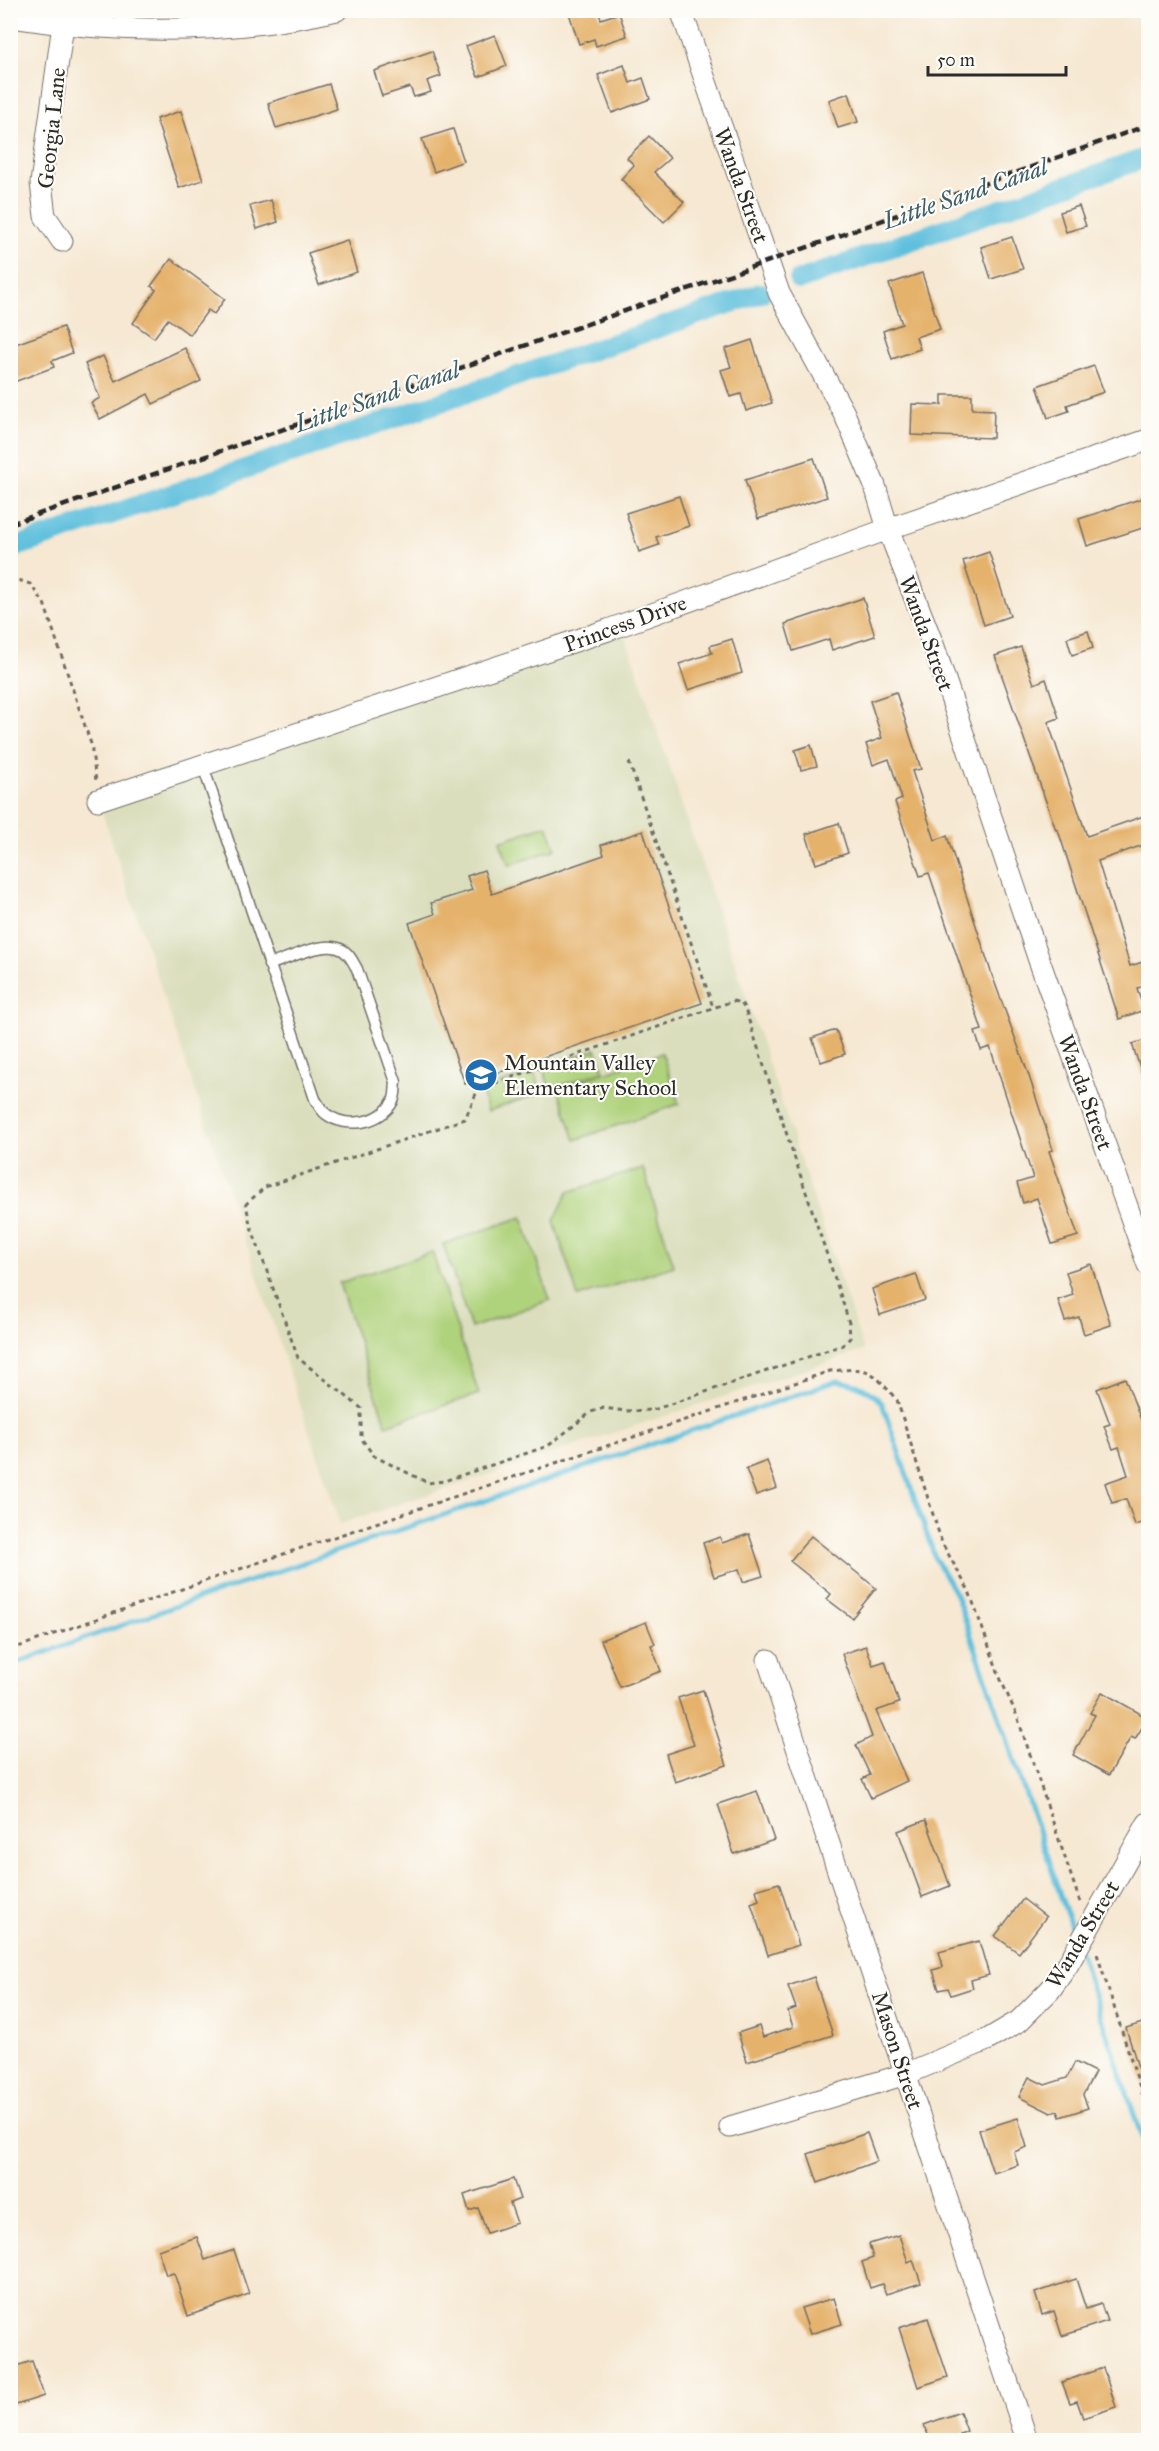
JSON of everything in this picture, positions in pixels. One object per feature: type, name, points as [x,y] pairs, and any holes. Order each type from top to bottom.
[{"type":"street","points":[[10,17],[64,18],[161,31],[248,26],[337,10]]},
{"type":"street","name":"Wanda Street","points":[[681,10],[780,293],[795,327],[844,413],[875,486],[888,530],[934,647],[1039,960],[1149,1265]]},
{"type":"street","name":"Georgia Lane","points":[[62,241],[45,216],[41,183],[64,18]]},
{"type":"street","name":"Princess Drive","points":[[98,800],[622,626],[888,530],[1149,440]]},
{"type":"street","name":"Mason Street","points":[[768,1660],[1027,2440]]},
{"type":"street","name":"Wanda Street","points":[[730,2127],[906,2074],[987,2040],[1019,2021],[1050,1990],[1067,1966],[1147,1827]]},
{"type":"lane","points":[[202,766],[269,964],[315,1099],[324,1113],[343,1123],[368,1121],[385,1113],[394,1099],[396,1082],[357,969],[349,955],[337,947],[322,947],[269,964]]},
{"type":"path","points":[[10,577],[30,584],[44,603],[91,744],[98,800]]},
{"type":"path","points":[[629,762],[713,1008]]},
{"type":"path","points":[[733,1001],[741,1003],[745,1009],[844,1306],[850,1338],[843,1345],[653,1410],[604,1407],[591,1412],[548,1446],[444,1481],[428,1483],[374,1456],[361,1438],[361,1408],[298,1358],[250,1224],[246,1204],[265,1187],[465,1119],[478,1089],[713,1008],[733,1001]]},
{"type":"path","points":[[10,1650],[191,1584],[572,1459],[830,1371],[862,1368],[881,1380],[897,1400],[942,1543],[969,1591],[1001,1680],[1017,1716],[1149,2112]]},
{"type":"shaded area","name":"Mountain Valley Elementary School","points":[[622,625],[864,1350],[340,1524],[98,800]]},
{"type":"green space","points":[[547,825],[556,849],[509,865],[500,841]]},
{"type":"green space","points":[[596,1049],[604,1071],[550,1089],[543,1068]]},
{"type":"green space","points":[[662,1053],[679,1104],[575,1140],[558,1089]]},
{"type":"green space","points":[[534,1072],[541,1093],[488,1111],[481,1090]]},
{"type":"green space","points":[[643,1168],[674,1266],[578,1297],[554,1221],[568,1192]]},
{"type":"green space","points":[[522,1217],[550,1300],[471,1328],[443,1244]]},
{"type":"green space","points":[[432,1252],[479,1394],[386,1425],[339,1283]]},
{"type":"building","points":[[568,10],[598,10],[601,19],[619,13],[627,36],[596,46],[594,39],[579,44]]},
{"type":"building","points":[[495,35],[507,66],[478,77],[466,46]]},
{"type":"building","points":[[432,51],[441,76],[427,81],[431,92],[414,97],[410,87],[382,96],[374,71]]},
{"type":"building","points":[[624,65],[630,83],[643,78],[650,99],[612,113],[598,75]]},
{"type":"building","points":[[329,84],[337,109],[276,128],[268,103]]},
{"type":"building","points":[[849,93],[858,122],[838,128],[829,100]]},
{"type":"building","points":[[181,111],[203,180],[179,188],[156,119]]},
{"type":"building","points":[[453,129],[464,161],[434,172],[422,139]]},
{"type":"building","points":[[649,136],[670,158],[654,172],[684,202],[664,222],[621,179],[634,165],[627,158]]},
{"type":"building","points":[[271,200],[278,222],[257,229],[250,206]]},
{"type":"building","points":[[1079,206],[1086,226],[1066,232],[1060,212]]},
{"type":"building","points":[[1012,237],[1023,269],[991,279],[981,247]]},
{"type":"building","points":[[347,240],[357,272],[319,285],[308,253]]},
{"type":"building","points":[[171,259],[225,299],[214,314],[208,310],[190,335],[168,319],[154,338],[133,323],[156,290],[151,286]]},
{"type":"building","points":[[922,273],[940,329],[916,337],[920,349],[892,359],[883,331],[902,324],[889,284]]},
{"type":"building","points":[[63,327],[72,353],[52,361],[54,367],[14,382],[10,372],[10,346]]},
{"type":"building","points":[[752,340],[772,403],[746,411],[741,394],[730,397],[721,370],[731,367],[725,349]]},
{"type":"building","points":[[185,348],[201,381],[153,404],[148,394],[100,419],[91,403],[100,398],[85,364],[103,356],[115,381]]},
{"type":"building","points":[[1094,366],[1104,392],[1067,405],[1069,411],[1048,418],[1037,386]]},
{"type":"building","points":[[942,395],[972,395],[972,409],[994,410],[993,438],[911,435],[912,404],[942,405]]},
{"type":"building","points":[[814,458],[827,497],[758,519],[745,480]]},
{"type":"building","points":[[679,496],[689,526],[656,537],[659,545],[639,552],[626,513]]},
{"type":"building","points":[[1149,496],[1149,526],[1087,546],[1079,519]]},
{"type":"building","points":[[989,552],[1010,616],[984,625],[963,561]]},
{"type":"building","points":[[863,598],[875,636],[832,650],[829,639],[793,651],[785,624]]},
{"type":"building","points":[[1088,631],[1093,648],[1072,655],[1067,638]]},
{"type":"building","points":[[732,639],[742,673],[688,690],[679,664],[712,653],[710,646]]},
{"type":"building","points":[[1021,647],[1034,684],[1046,679],[1059,718],[1048,722],[1087,836],[1149,814],[1149,843],[1098,861],[1130,966],[1149,960],[1149,985],[1137,988],[1144,1010],[1119,1019],[1058,830],[1056,830],[995,656]]},
{"type":"building","points":[[896,692],[921,769],[912,771],[935,840],[947,836],[992,975],[1028,1073],[1053,1150],[1049,1151],[1078,1236],[1052,1244],[1037,1198],[1023,1203],[1017,1183],[1033,1178],[990,1047],[981,1050],[975,1032],[982,1030],[929,873],[920,876],[895,802],[902,799],[889,759],[873,765],[866,744],[882,738],[870,701]]},
{"type":"building","points":[[811,745],[817,766],[801,770],[795,750]]},
{"type":"building","points":[[839,823],[848,853],[816,864],[806,834]]},
{"type":"building","points":[[643,831],[702,1003],[465,1084],[409,923],[435,914],[431,903],[472,890],[467,876],[484,870],[492,894],[604,855],[601,845]]},
{"type":"building","points":[[836,1030],[845,1054],[821,1062],[812,1038]]},
{"type":"building","points":[[1149,1039],[1149,1084],[1146,1085],[1132,1044]]},
{"type":"building","points":[[1091,1264],[1111,1325],[1084,1334],[1079,1317],[1065,1321],[1058,1300],[1073,1295],[1066,1272]]},
{"type":"building","points":[[916,1274],[925,1300],[880,1315],[872,1289]]},
{"type":"building","points":[[1125,1378],[1149,1441],[1149,1521],[1135,1525],[1126,1499],[1112,1503],[1105,1483],[1128,1475],[1119,1447],[1113,1449],[1104,1426],[1110,1424],[1097,1389]]},
{"type":"building","points":[[767,1461],[777,1488],[756,1495],[746,1469]]},
{"type":"building","points":[[749,1534],[763,1576],[743,1582],[739,1569],[714,1577],[703,1543],[720,1537],[722,1543]]},
{"type":"building","points":[[811,1536],[876,1588],[852,1618],[827,1599],[831,1594],[790,1561]]},
{"type":"building","points":[[646,1622],[655,1644],[651,1645],[661,1671],[620,1687],[601,1640]]},
{"type":"building","points":[[866,1646],[873,1665],[885,1661],[899,1703],[876,1711],[907,1781],[871,1798],[862,1779],[870,1775],[856,1745],[872,1737],[842,1654]]},
{"type":"building","points":[[703,1690],[727,1765],[675,1782],[666,1754],[694,1745],[678,1698]]},
{"type":"building","points":[[1102,1692],[1148,1718],[1135,1739],[1131,1737],[1109,1775],[1073,1755],[1095,1715],[1090,1713]]},
{"type":"building","points":[[757,1791],[774,1840],[734,1854],[718,1804]]},
{"type":"building","points":[[926,1820],[950,1886],[922,1897],[898,1831]]},
{"type":"building","points":[[779,1883],[799,1945],[768,1955],[751,1903],[759,1900],[756,1890]]},
{"type":"building","points":[[1023,1899],[1046,1917],[1019,1953],[995,1936]]},
{"type":"building","points":[[979,1941],[989,1975],[971,1980],[973,1988],[951,1995],[948,1988],[939,1990],[933,1970],[943,1967],[939,1952]]},
{"type":"building","points":[[814,1977],[833,2035],[747,2062],[738,2033],[759,2026],[763,2037],[793,2027],[788,2011],[796,2008],[788,1986]]},
{"type":"building","points":[[1149,2021],[1149,2090],[1145,2090],[1126,2028]]},
{"type":"building","points":[[1075,2062],[1095,2072],[1083,2095],[1088,2108],[1060,2117],[1058,2111],[1051,2113],[1019,2097],[1029,2077],[1045,2085],[1067,2078]]},
{"type":"building","points":[[1018,2118],[1027,2147],[1014,2152],[1018,2165],[993,2173],[979,2130]]},
{"type":"building","points":[[867,2133],[877,2161],[818,2183],[808,2154]]},
{"type":"building","points":[[513,2179],[520,2199],[510,2203],[517,2223],[487,2233],[478,2208],[469,2211],[464,2195]]},
{"type":"building","points":[[899,2235],[908,2262],[913,2260],[921,2283],[886,2294],[882,2284],[870,2288],[862,2262],[873,2258],[869,2244]]},
{"type":"building","points":[[197,2237],[205,2260],[234,2250],[249,2294],[188,2316],[174,2273],[166,2275],[158,2250]]},
{"type":"building","points":[[1076,2279],[1086,2309],[1101,2304],[1107,2321],[1062,2336],[1054,2311],[1042,2315],[1035,2293]]},
{"type":"building","points":[[834,2298],[842,2324],[810,2334],[801,2308]]},
{"type":"building","points":[[928,2318],[948,2377],[918,2387],[899,2328]]},
{"type":"building","points":[[32,2361],[44,2396],[10,2407],[10,2368]]},
{"type":"building","points":[[1103,2368],[1116,2407],[1083,2418],[1077,2401],[1070,2403],[1062,2382]]},
{"type":"building","points":[[960,2412],[967,2431],[960,2434],[962,2440],[930,2440],[924,2425]]},
{"type":"waterway","name":"Little Sand Canal","points":[[799,280],[1148,157]]},
{"type":"waterway","name":"Little Sand Canal","points":[[10,549],[761,293]]},
{"type":"waterway","points":[[10,1665],[182,1604],[837,1381],[850,1383],[867,1390],[882,1403],[935,1558],[956,1595],[973,1641],[1075,1938]]},
{"type":"waterway","points":[[1080,1953],[1148,2156]]},
{"type":"railway","points":[[10,524],[769,261],[1148,125]]},
{"type":"place","name":"Mountain Valley Elementary School","points":[[481,1075]]}]
